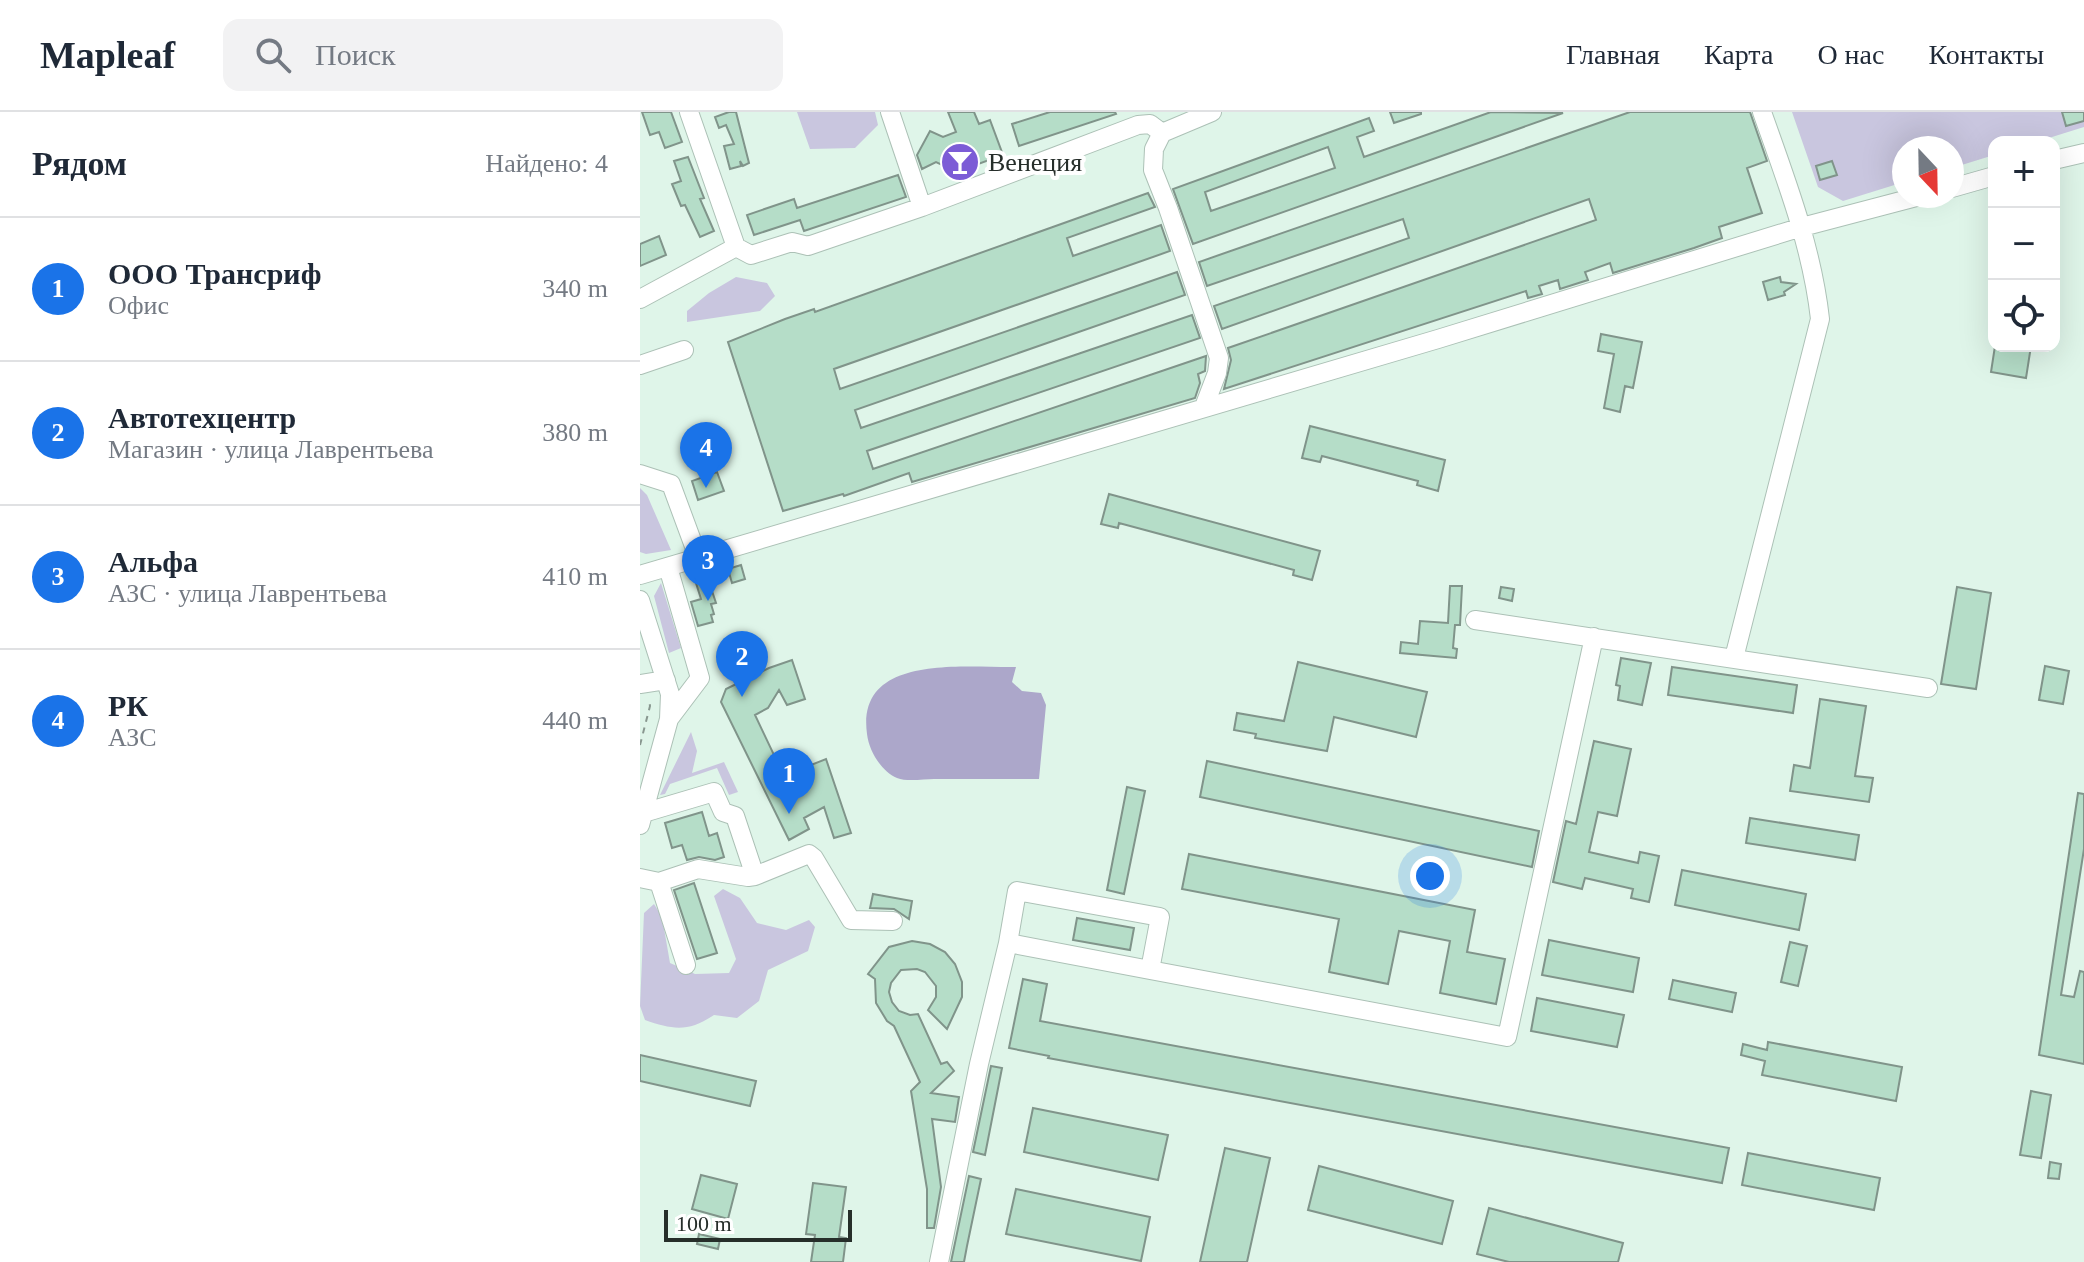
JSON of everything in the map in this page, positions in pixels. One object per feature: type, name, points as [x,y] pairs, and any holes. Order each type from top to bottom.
[{"type":"street","points":[[689,112],[736,247],[751,255],[792,242],[808,246],[922,207],[1138,125],[1150,124],[1162,133]]},
{"type":"street","points":[[890,112],[922,207]]},
{"type":"street","points":[[1204,407],[1217,373],[1219,358],[1153,170],[1154,149],[1162,133],[1212,112]]},
{"type":"street","points":[[1734,658],[1820,319],[1816,278],[1802,227],[1762,112]]},
{"type":"street","points":[[2060,159],[2084,153]]},
{"type":"street","points":[[1964,185],[1988,178]]},
{"type":"street","points":[[640,575],[1451,335],[1802,227],[1892,203]]},
{"type":"street","points":[[640,299],[736,247]]},
{"type":"street","points":[[640,365],[684,350]]},
{"type":"street","points":[[640,474],[671,484],[698,557]]},
{"type":"street","points":[[668,567],[700,678],[669,719]]},
{"type":"street","points":[[640,600],[670,694],[669,719],[641,818]]},
{"type":"street","points":[[1475,620],[1928,688]]},
{"type":"street","points":[[1008,943],[1507,1037],[1594,637]]},
{"type":"street","points":[[642,684],[666,680]]},
{"type":"street","points":[[641,818],[714,792],[723,812],[735,816],[755,876]]},
{"type":"street","points":[[640,878],[659,882],[698,869],[748,877],[809,854],[851,920],[893,921]]},
{"type":"street","points":[[659,882],[686,965]]},
{"type":"street","points":[[939,1262],[1017,891],[1160,917],[1150,970]]},
{"type":"path","points":[[640,745],[650,706],[642,684]]},
{"type":"shaded area","points":[[797,112],[875,112],[878,125],[855,148],[810,149]]},
{"type":"shaded area","points":[[1792,112],[2084,112],[2084,127],[2055,136],[1988,136],[1988,157],[1964,164],[1964,136],[1892,136],[1892,186],[1843,201],[1818,187]]},
{"type":"shaded area","points":[[736,277],[767,283],[775,296],[760,311],[687,322],[687,311]]},
{"type":"shaded area","points":[[640,488],[647,495],[671,550],[640,552]]},
{"type":"shaded area","points":[[661,583],[681,648],[669,653],[654,596]]},
{"type":"shaded area","points":[[943,667],[1016,667],[1012,682],[1022,691],[1041,693],[1046,705],[1039,779],[906,780],[891,775],[877,760],[867,734],[868,708],[878,690],[896,677]]},
{"type":"shaded area","points":[[691,732],[697,751],[692,773],[724,762],[738,792],[729,795],[717,768],[670,784],[665,794],[660,795]]},
{"type":"shaded area","points":[[723,889],[740,898],[757,923],[786,930],[809,920],[815,927],[808,951],[768,970],[759,1001],[737,1018],[714,1015],[681,1028],[645,1020],[640,1006],[644,913],[654,904],[662,917],[670,963],[695,974],[729,973],[736,959],[714,896]]},
{"type":"building","points":[[642,112],[671,112],[682,142],[665,148],[659,132],[650,135]]},
{"type":"building","points":[[736,112],[749,163],[743,166],[740,161],[741,166],[730,169],[724,146],[734,144],[726,125],[719,128],[715,117]]},
{"type":"building","points":[[948,112],[974,112],[979,124],[990,120],[1003,155],[967,168],[964,175],[936,162],[922,169],[917,155],[930,131],[943,137],[956,132]]},
{"type":"building","points":[[1050,112],[1116,114],[1019,146],[1012,124]]},
{"type":"building","points":[[1390,112],[1421,112],[1421,114],[1394,123]]},
{"type":"building","points":[[1491,112],[1563,113],[1193,244],[1173,189],[1369,118],[1374,131],[1357,137],[1364,157]],"holes":[[[1328,147],[1335,168],[1211,211],[1205,192]]]},
{"type":"building","points":[[1630,112],[1750,112],[1767,161],[1747,168],[1762,213],[1719,227],[1722,238],[1694,248],[1613,273],[1610,263],[1585,272],[1588,280],[1560,289],[1558,280],[1539,286],[1542,294],[1528,298],[1526,291],[1224,389],[1231,360],[1228,348],[1596,220],[1589,199],[1222,329],[1214,306],[1409,238],[1403,219],[1207,286],[1199,262]]},
{"type":"building","points":[[2062,112],[2084,112],[2084,121],[2066,126]]},
{"type":"building","points":[[688,157],[704,198],[700,199],[714,231],[700,237],[672,184],[681,181],[674,161]]},
{"type":"building","points":[[1832,161],[1837,175],[1820,180],[1816,166]]},
{"type":"building","points":[[898,175],[906,197],[804,231],[800,220],[754,235],[747,215],[794,199],[797,208]]},
{"type":"building","points":[[1148,193],[1155,207],[1067,238],[1073,256],[1161,225],[1170,251],[834,369],[840,389],[1177,272],[1185,295],[855,410],[861,428],[1192,315],[1200,338],[867,451],[873,469],[1206,356],[1205,371],[1198,374],[1200,383],[1195,398],[912,482],[909,473],[844,496],[783,511],[728,342],[785,319],[814,309],[815,312]]},
{"type":"building","points":[[659,236],[666,255],[640,266],[640,244]]},
{"type":"building","points":[[1780,277],[1781,282],[1796,284],[1784,292],[1785,295],[1768,300],[1763,282]]},
{"type":"building","points":[[1601,334],[1642,342],[1633,388],[1625,386],[1620,412],[1604,408],[1614,354],[1598,351]]},
{"type":"building","points":[[1994,352],[2030,352],[2026,378],[1991,372]]},
{"type":"building","points":[[1310,426],[1445,460],[1438,491],[1417,485],[1418,481],[1322,456],[1320,462],[1302,458]]},
{"type":"building","points":[[717,472],[724,491],[698,500],[692,481]]},
{"type":"building","points":[[1109,494],[1320,551],[1312,580],[1293,575],[1294,570],[1119,523],[1118,528],[1101,524]]},
{"type":"building","points":[[741,565],[745,579],[732,583],[728,569]]},
{"type":"building","points":[[707,576],[716,603],[711,604],[713,622],[698,626],[691,602],[701,599],[695,580]]},
{"type":"building","points":[[1450,586],[1462,586],[1460,625],[1455,625],[1453,648],[1457,649],[1456,658],[1400,653],[1401,642],[1418,644],[1420,621],[1448,623]]},
{"type":"building","points":[[1501,587],[1514,589],[1512,601],[1499,598]]},
{"type":"building","points":[[1957,587],[1991,593],[1976,689],[1941,684]]},
{"type":"building","points":[[1621,658],[1651,663],[1642,705],[1618,700],[1620,686],[1616,685]]},
{"type":"building","points":[[792,660],[805,699],[787,705],[779,690],[768,708],[755,715],[783,774],[808,760],[811,765],[826,759],[851,833],[834,838],[824,807],[804,818],[809,829],[789,840],[721,702],[726,689]]},
{"type":"building","points":[[1298,662],[1427,692],[1416,737],[1334,717],[1327,751],[1255,738],[1256,734],[1234,730],[1237,713],[1284,721]]},
{"type":"building","points":[[2045,666],[2069,671],[2063,704],[2039,700]]},
{"type":"building","points":[[1672,667],[1797,685],[1793,713],[1668,695]]},
{"type":"building","points":[[1820,699],[1866,706],[1855,776],[1873,778],[1869,802],[1790,791],[1794,765],[1810,768]]},
{"type":"building","points":[[1594,741],[1631,749],[1617,816],[1598,812],[1589,852],[1638,863],[1640,852],[1659,856],[1649,902],[1631,898],[1633,889],[1585,878],[1582,889],[1553,882],[1566,821],[1576,824]]},
{"type":"building","points":[[1207,761],[1539,831],[1532,867],[1200,797]]},
{"type":"building","points":[[1127,787],[1145,791],[1124,894],[1107,890]]},
{"type":"building","points":[[2078,793],[2084,794],[2084,849],[2061,995],[2074,997],[2080,971],[2084,972],[2084,1064],[2039,1055]]},
{"type":"building","points":[[702,812],[709,836],[717,833],[724,857],[687,860],[682,845],[672,848],[665,823]]},
{"type":"building","points":[[1750,818],[1859,835],[1855,860],[1746,843]]},
{"type":"building","points":[[1189,854],[1475,910],[1467,952],[1505,959],[1496,1004],[1440,993],[1450,941],[1399,931],[1388,984],[1329,972],[1339,919],[1182,889]]},
{"type":"building","points":[[1682,870],[1806,894],[1799,930],[1675,905]]},
{"type":"building","points":[[694,883],[717,953],[697,959],[674,890]]},
{"type":"building","points":[[873,894],[912,901],[909,919],[894,909],[870,908]]},
{"type":"building","points":[[1077,918],[1134,928],[1130,950],[1073,940]]},
{"type":"building","points":[[1549,940],[1639,958],[1633,992],[1542,975]]},
{"type":"building","points":[[912,941],[930,944],[945,952],[955,964],[962,982],[962,997],[947,1029],[928,1010],[936,997],[936,986],[925,972],[901,970],[891,983],[889,992],[899,1011],[918,1014],[941,1064],[947,1062],[954,1071],[931,1093],[959,1097],[955,1122],[932,1119],[941,1187],[934,1228],[927,1228],[927,1189],[911,1091],[920,1082],[894,1026],[887,1021],[876,1003],[875,979],[868,974],[889,947]]},
{"type":"building","points":[[1790,942],[1807,946],[1798,986],[1781,982]]},
{"type":"building","points":[[1023,979],[1047,984],[1040,1021],[1729,1148],[1722,1183],[1048,1058],[1009,1048]]},
{"type":"building","points":[[1673,980],[1736,993],[1732,1012],[1669,999]]},
{"type":"building","points":[[1537,998],[1624,1015],[1617,1047],[1531,1031]]},
{"type":"building","points":[[1768,1042],[1902,1067],[1896,1101],[1762,1075],[1765,1061],[1741,1055],[1743,1044],[1767,1050]]},
{"type":"building","points":[[640,1055],[756,1081],[750,1106],[640,1081]]},
{"type":"building","points":[[991,1066],[1002,1068],[985,1155],[973,1152]]},
{"type":"building","points":[[2031,1091],[2051,1095],[2041,1158],[2020,1155]]},
{"type":"building","points":[[1033,1108],[1168,1135],[1158,1180],[1024,1152]]},
{"type":"building","points":[[1225,1148],[1270,1158],[1247,1262],[1200,1262]]},
{"type":"building","points":[[1748,1153],[1880,1178],[1874,1210],[1742,1185]]},
{"type":"building","points":[[2050,1162],[2061,1164],[2059,1179],[2048,1178]]},
{"type":"building","points":[[1319,1166],[1453,1201],[1442,1244],[1308,1210]]},
{"type":"building","points":[[701,1175],[737,1184],[728,1219],[692,1209]]},
{"type":"building","points":[[969,1176],[981,1179],[964,1262],[951,1262]]},
{"type":"building","points":[[813,1183],[846,1187],[839,1237],[846,1238],[843,1262],[811,1262],[815,1235],[806,1234]]},
{"type":"building","points":[[1016,1189],[1150,1217],[1141,1261],[1006,1234]]},
{"type":"building","points":[[1489,1208],[1623,1243],[1618,1262],[1509,1262],[1477,1254]]},
{"type":"building","points":[[699,1234],[720,1239],[718,1249],[697,1244]]},
{"type":"place","name":"Венеция","points":[[960,162]]},
{"type":"place","name":"РК","points":[[706,488]]},
{"type":"place","name":"Альфа","points":[[708,601]]},
{"type":"place","name":"Автотехцентр","points":[[742,697]]},
{"type":"place","name":"ООО Трансриф","points":[[789,814]]}]
